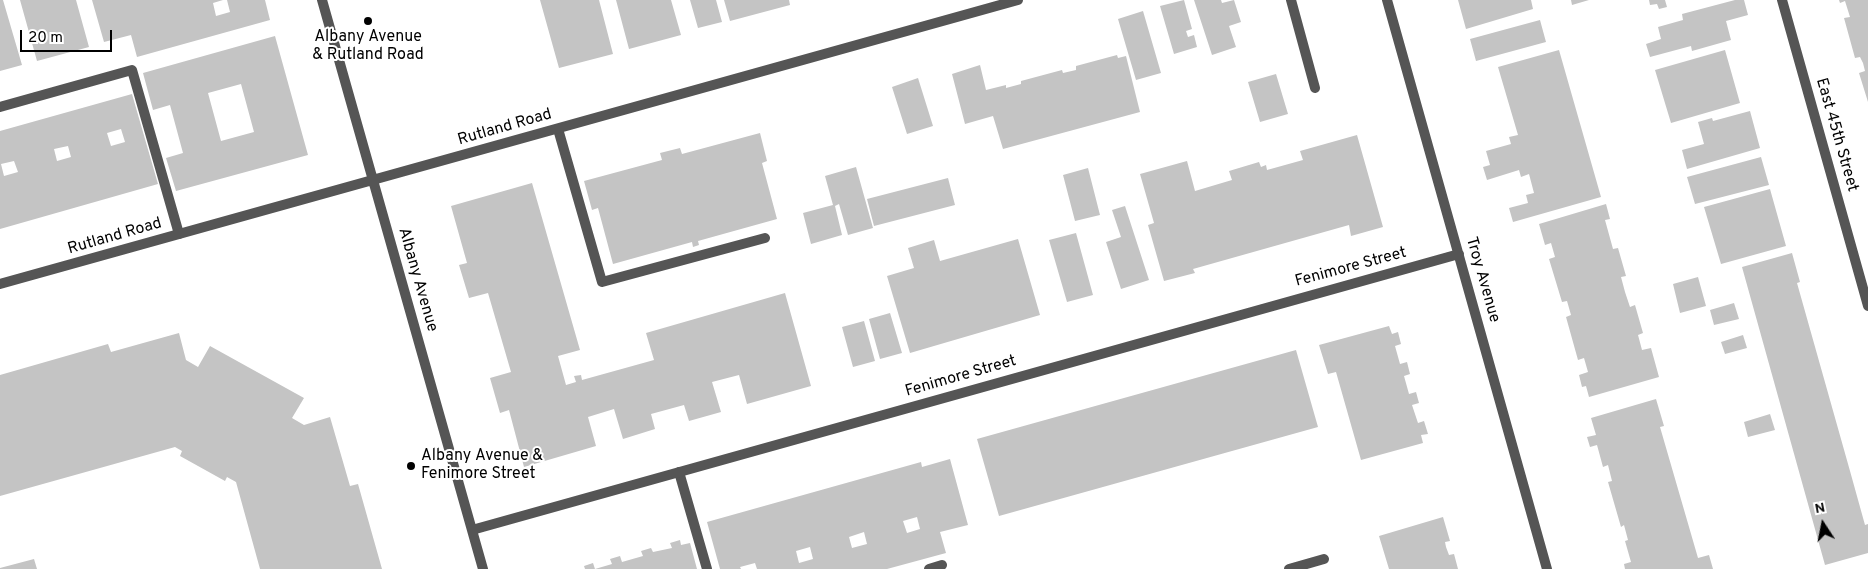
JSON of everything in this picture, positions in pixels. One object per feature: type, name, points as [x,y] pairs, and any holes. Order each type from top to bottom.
[{"type":"street","name":"Albany Avenue","points":[[322,0],[483,569]]},
{"type":"street","name":"Rutland Road","points":[[0,284],[1018,0]]},
{"type":"street","points":[[1291,0],[1315,88]]},
{"type":"street","name":"Troy Avenue","points":[[1387,0],[1546,569]]},
{"type":"street","name":"East 45th Street","points":[[1782,0],[1868,306]]},
{"type":"street","points":[[0,107],[132,70],[179,234]]},
{"type":"street","points":[[558,129],[602,282],[765,238]]},
{"type":"street","name":"Fenimore Street","points":[[472,530],[1459,254]]},
{"type":"street","points":[[679,472],[707,569]]},
{"type":"street","points":[[1289,569],[1324,559]]},
{"type":"street","points":[[929,569],[942,565]]},
{"type":"building","points":[[0,0],[3,0],[22,65],[0,71]]},
{"type":"building","points":[[20,0],[76,0],[89,47],[37,61]]},
{"type":"building","points":[[92,0],[223,0],[213,3],[216,16],[230,12],[227,0],[265,0],[270,20],[137,57],[131,35],[104,42]]},
{"type":"building","points":[[540,0],[599,0],[613,54],[559,68]]},
{"type":"building","points":[[616,0],[671,0],[681,35],[629,49]]},
{"type":"building","points":[[690,0],[716,0],[722,22],[698,28]]},
{"type":"building","points":[[724,0],[789,0],[790,5],[730,21]]},
{"type":"building","points":[[1184,0],[1192,29],[1186,31],[1188,37],[1194,35],[1197,47],[1174,54],[1160,6]]},
{"type":"building","points":[[1194,0],[1221,0],[1222,3],[1234,0],[1241,22],[1229,26],[1236,47],[1212,55]]},
{"type":"building","points":[[1458,0],[1531,0],[1533,9],[1466,29]]},
{"type":"building","points":[[1571,0],[1589,0],[1572,5]]},
{"type":"building","points":[[1649,0],[1665,0],[1667,7],[1659,9],[1657,4],[1650,5]]},
{"type":"building","points":[[1735,0],[1744,0],[1748,15],[1726,21],[1731,40],[1692,51],[1691,46],[1650,57],[1646,44],[1661,39],[1658,27],[1683,20],[1682,14]]},
{"type":"building","points":[[1839,0],[1868,0],[1868,102],[1859,73],[1865,71],[1863,63],[1860,57],[1855,58],[1844,18],[1850,17],[1845,1],[1840,3]]},
{"type":"building","points":[[1143,11],[1161,73],[1136,80],[1118,19]]},
{"type":"building","points":[[1540,20],[1546,42],[1476,61],[1470,39]]},
{"type":"building","points":[[275,36],[308,155],[176,191],[166,158],[183,153],[170,105],[153,110],[143,73]],"holes":[[[241,84],[254,132],[221,141],[208,93]]]},
{"type":"building","points":[[1559,50],[1601,197],[1513,222],[1509,208],[1528,203],[1526,195],[1534,193],[1529,174],[1521,177],[1519,170],[1487,180],[1483,167],[1490,165],[1486,151],[1511,144],[1509,137],[1518,135],[1498,67]]},
{"type":"building","points":[[1725,50],[1740,103],[1671,123],[1655,70]]},
{"type":"building","points":[[1117,55],[1118,58],[1126,56],[1140,112],[1003,149],[993,116],[965,124],[952,74],[980,65],[986,90],[1006,85],[1006,88],[1021,84],[1021,81],[1062,70],[1063,73],[1076,70],[1076,66]]},
{"type":"building","points":[[1276,74],[1288,114],[1260,122],[1248,82]]},
{"type":"building","points":[[918,78],[933,126],[907,134],[892,87]]},
{"type":"building","points":[[132,94],[158,184],[0,229],[0,131]],"holes":[[[121,129],[125,142],[111,146],[107,133]],[[68,146],[71,157],[57,161],[54,149]],[[14,161],[18,172],[4,176],[1,164]]]},
{"type":"building","points":[[1750,111],[1760,148],[1687,169],[1682,150],[1704,144],[1698,122],[1712,118],[1713,121]]},
{"type":"building","points":[[760,133],[767,161],[762,163],[777,219],[698,241],[699,245],[693,247],[692,242],[613,264],[598,208],[592,210],[584,181],[662,160],[660,153],[680,148],[682,154]]},
{"type":"building","points":[[1357,135],[1383,227],[1351,236],[1349,225],[1193,269],[1195,273],[1164,281],[1148,225],[1154,223],[1140,174],[1187,161],[1195,191],[1232,180],[1229,171],[1259,162],[1261,167],[1266,165],[1267,170],[1303,160],[1300,151]]},
{"type":"building","points":[[1761,157],[1769,185],[1695,204],[1687,177]]},
{"type":"building","points":[[856,167],[873,228],[848,235],[839,204],[835,206],[842,235],[811,244],[803,213],[833,205],[825,176]]},
{"type":"building","points":[[1088,168],[1100,215],[1075,221],[1063,175]]},
{"type":"building","points":[[948,178],[955,205],[874,226],[867,199]]},
{"type":"building","points":[[532,183],[580,350],[558,356],[566,385],[576,382],[574,376],[581,375],[582,380],[654,360],[646,333],[785,293],[811,386],[747,404],[739,375],[712,382],[721,412],[689,421],[684,405],[651,414],[655,429],[623,439],[614,409],[588,417],[596,446],[524,467],[509,410],[500,413],[490,378],[511,372],[488,293],[469,298],[459,265],[467,263],[451,206]]},
{"type":"building","points":[[1770,189],[1786,246],[1721,264],[1704,207]]},
{"type":"building","points":[[1606,204],[1610,219],[1605,220],[1613,249],[1618,248],[1626,276],[1621,277],[1625,292],[1630,307],[1635,305],[1643,333],[1638,335],[1642,350],[1651,348],[1659,377],[1589,397],[1586,386],[1582,387],[1579,375],[1588,372],[1584,358],[1578,360],[1566,317],[1571,315],[1567,301],[1562,302],[1549,259],[1555,257],[1551,243],[1545,245],[1539,224]]},
{"type":"building","points":[[1125,206],[1149,280],[1121,289],[1106,242],[1121,237],[1112,210]]},
{"type":"building","points":[[1076,233],[1093,295],[1067,302],[1049,240]]},
{"type":"building","points":[[1018,239],[1040,315],[910,353],[887,276],[914,268],[908,248],[934,240],[940,261]]},
{"type":"building","points":[[1792,253],[1800,282],[1797,283],[1865,525],[1868,524],[1868,553],[1825,565],[1742,267]]},
{"type":"building","points":[[1698,277],[1706,306],[1680,313],[1673,284]]},
{"type":"building","points":[[1734,303],[1739,319],[1714,325],[1710,310]]},
{"type":"building","points":[[890,313],[902,353],[880,359],[869,319]]},
{"type":"building","points":[[864,321],[875,361],[853,367],[842,327]]},
{"type":"building","points":[[1389,326],[1392,334],[1398,332],[1401,344],[1395,346],[1400,364],[1407,362],[1410,374],[1404,376],[1409,394],[1416,392],[1419,403],[1412,405],[1418,423],[1424,421],[1428,434],[1421,435],[1423,443],[1361,460],[1336,372],[1328,374],[1319,345]]},
{"type":"building","points":[[179,333],[186,360],[198,367],[210,346],[304,398],[292,418],[304,425],[330,417],[350,486],[358,484],[382,569],[260,569],[236,482],[227,477],[225,481],[180,456],[182,451],[175,447],[0,496],[0,375],[108,344],[111,352]]},
{"type":"building","points":[[1743,335],[1747,348],[1725,354],[1721,342]]},
{"type":"building","points":[[1296,350],[1318,427],[999,516],[977,439]]},
{"type":"building","points":[[1656,399],[1664,426],[1660,427],[1698,558],[1709,555],[1713,569],[1625,569],[1624,564],[1631,562],[1625,541],[1628,540],[1624,525],[1621,527],[1608,482],[1612,481],[1608,465],[1603,467],[1597,445],[1590,447],[1587,437],[1596,435],[1591,418]]},
{"type":"building","points":[[1770,414],[1775,430],[1748,437],[1744,422]]},
{"type":"building","points":[[950,459],[968,525],[940,532],[946,553],[887,569],[757,569],[755,563],[740,567],[741,569],[720,569],[707,522],[921,462],[922,467]],"holes":[[[917,517],[920,529],[907,533],[903,521]],[[864,532],[867,544],[852,548],[849,537]],[[810,547],[813,559],[799,563],[796,551]]]},
{"type":"building","points":[[1443,517],[1450,541],[1445,542],[1446,547],[1449,555],[1454,554],[1458,569],[1389,569],[1379,536]]},
{"type":"building","points":[[680,540],[681,545],[690,543],[697,569],[595,569],[612,564],[610,559],[620,556],[622,562],[643,556],[641,551],[651,548],[653,552],[672,548],[670,543]]},
{"type":"building","points":[[34,559],[37,569],[0,569],[0,568]]},
{"type":"building","points":[[593,563],[595,569],[585,569],[584,566]]},
{"type":"place","name":"Albany Avenue & Rutland Road","points":[[368,21]]},
{"type":"place","name":"Albany Avenue & Fenimore Street","points":[[411,466]]}]
